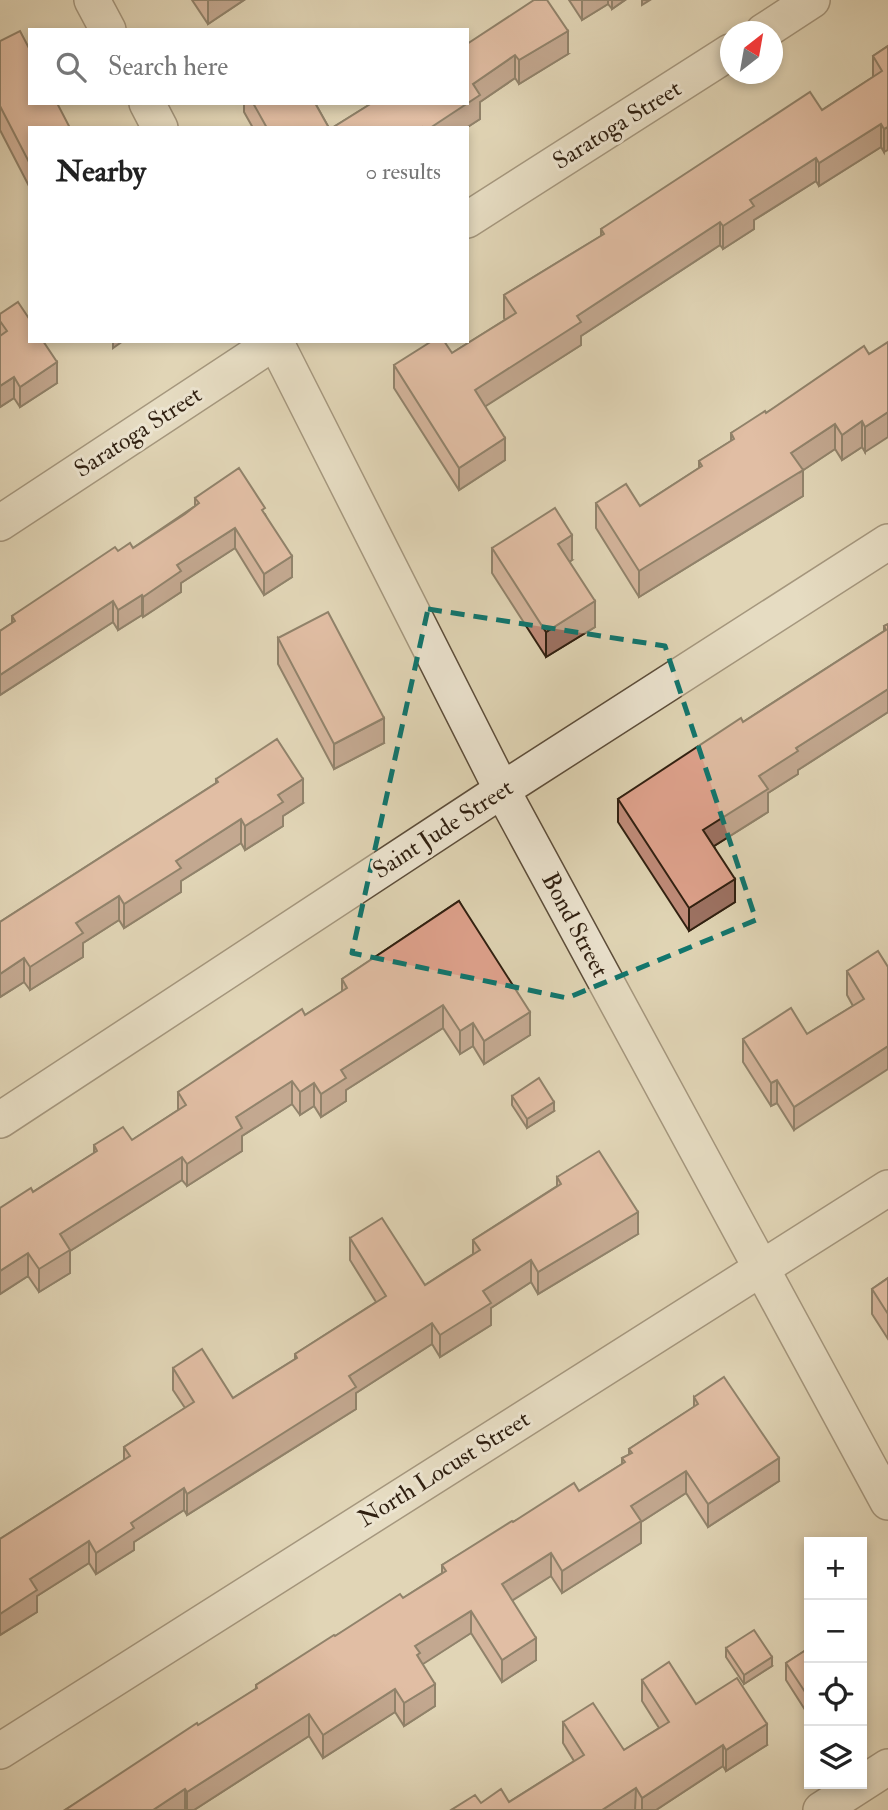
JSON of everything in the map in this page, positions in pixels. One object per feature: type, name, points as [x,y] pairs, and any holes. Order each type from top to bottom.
[{"type":"street","points":[[92,0],[107,28]]},
{"type":"street","points":[[780,21],[812,0]]},
{"type":"street","name":"Saratoga Street","points":[[469,219],[720,58]]},
{"type":"street","points":[[148,105],[159,126]]},
{"type":"street","name":"Saratoga Street","points":[[0,523],[273,343]]},
{"type":"street","name":"Bond Street","points":[[276,343],[502,790],[888,1502]]},
{"type":"street","name":"Saint Jude Street","points":[[0,1120],[502,790],[888,542]]},
{"type":"street","name":"North Locust Street","points":[[0,1751],[888,1188]]},
{"type":"street","points":[[821,1810],[888,1767]]},
{"type":"highlighted area","points":[[428,609],[665,646],[756,920],[567,998],[352,953]]},
{"type":"building","points":[[534,0],[547,0],[568,31],[519,60],[515,55],[473,84],[480,95],[469,102],[469,43]]},
{"type":"building","points":[[20,31],[28,46],[28,105],[58,105],[69,126],[28,126],[28,160],[0,106],[0,41]]},
{"type":"building","points":[[888,46],[888,127],[884,129],[881,124],[819,163],[816,158],[750,200],[754,206],[723,226],[720,222],[577,316],[581,322],[475,390],[505,438],[459,468],[394,365],[429,343],[445,343],[452,353],[516,313],[504,295],[604,234],[601,229],[810,92],[822,110],[882,71],[873,56]]},
{"type":"building","points":[[254,105],[316,105],[328,126],[266,126]]},
{"type":"building","points":[[369,105],[465,105],[433,126],[335,126]]},
{"type":"building","points":[[18,302],[28,317],[28,343],[44,343],[57,362],[20,387],[14,377],[0,386],[0,336],[7,331],[0,321],[0,314]]},
{"type":"building","points":[[888,342],[888,412],[865,427],[862,421],[842,435],[835,424],[791,453],[803,470],[639,571],[596,503],[626,484],[640,506],[702,466],[699,461],[734,439],[731,433],[765,411],[766,413],[864,346],[869,354]]},
{"type":"building","points":[[239,468],[292,556],[264,574],[235,528],[177,565],[181,571],[143,597],[142,595],[118,610],[113,601],[0,675],[0,631],[15,621],[12,616],[115,547],[118,551],[130,543],[133,548],[185,514],[199,503],[195,498]]},
{"type":"building","points":[[555,508],[572,535],[558,544],[595,601],[546,632],[492,548]]},
{"type":"building","points":[[328,612],[384,718],[334,744],[278,638]]},
{"type":"building","points":[[888,624],[888,689],[796,748],[798,751],[759,776],[768,789],[703,830],[735,879],[689,908],[618,799],[741,718],[743,722],[886,630],[884,626]]},
{"type":"building","points":[[277,739],[303,779],[278,795],[283,802],[245,826],[241,819],[202,844],[176,861],[181,868],[124,904],[119,896],[76,923],[83,933],[30,967],[24,958],[0,974],[0,922],[218,782],[216,779]]},
{"type":"building","points":[[459,901],[530,1012],[484,1041],[473,1023],[460,1031],[443,1005],[341,1070],[346,1078],[321,1094],[314,1083],[300,1092],[292,1081],[236,1117],[242,1128],[187,1164],[182,1157],[60,1234],[70,1250],[39,1269],[28,1253],[0,1271],[0,1208],[31,1188],[33,1192],[97,1151],[94,1145],[123,1127],[132,1140],[186,1105],[178,1092],[302,1009],[305,1015],[347,988],[342,979]]},
{"type":"building","points":[[878,951],[888,967],[888,1046],[794,1107],[777,1080],[771,1083],[743,1039],[791,1008],[807,1034],[864,999],[847,971]]},
{"type":"building","points":[[539,1078],[554,1102],[527,1119],[512,1096]]},
{"type":"building","points":[[599,1151],[638,1212],[538,1272],[531,1260],[483,1291],[491,1303],[440,1335],[432,1323],[349,1376],[356,1387],[187,1494],[184,1488],[131,1523],[134,1528],[96,1553],[89,1541],[30,1579],[37,1590],[0,1614],[0,1539],[130,1456],[124,1447],[194,1402],[173,1368],[202,1349],[233,1398],[297,1358],[295,1354],[386,1296],[350,1238],[382,1218],[425,1285],[480,1250],[473,1240],[561,1184],[557,1177]]},
{"type":"building","points":[[888,1278],[888,1314],[872,1289]]},
{"type":"building","points":[[724,1377],[779,1458],[708,1504],[686,1471],[631,1506],[641,1521],[562,1571],[551,1553],[502,1584],[536,1638],[502,1660],[471,1611],[415,1646],[420,1653],[417,1655],[435,1684],[404,1703],[395,1689],[323,1735],[309,1714],[187,1792],[185,1789],[153,1810],[65,1810],[197,1723],[198,1725],[257,1688],[256,1685],[334,1635],[400,1594],[403,1598],[446,1571],[442,1565],[512,1521],[574,1483],[579,1491],[625,1462],[622,1458],[632,1453],[629,1449],[698,1404],[694,1397]]},
{"type":"building","points":[[754,1630],[772,1657],[744,1675],[726,1648]]},
{"type":"building","points":[[804,1651],[804,1690],[786,1663]]},
{"type":"building","points":[[669,1662],[696,1704],[737,1678],[767,1724],[726,1750],[723,1745],[642,1798],[636,1788],[602,1810],[451,1810],[475,1795],[481,1803],[501,1789],[509,1802],[584,1755],[563,1722],[593,1703],[624,1750],[669,1722],[642,1680]]}]
